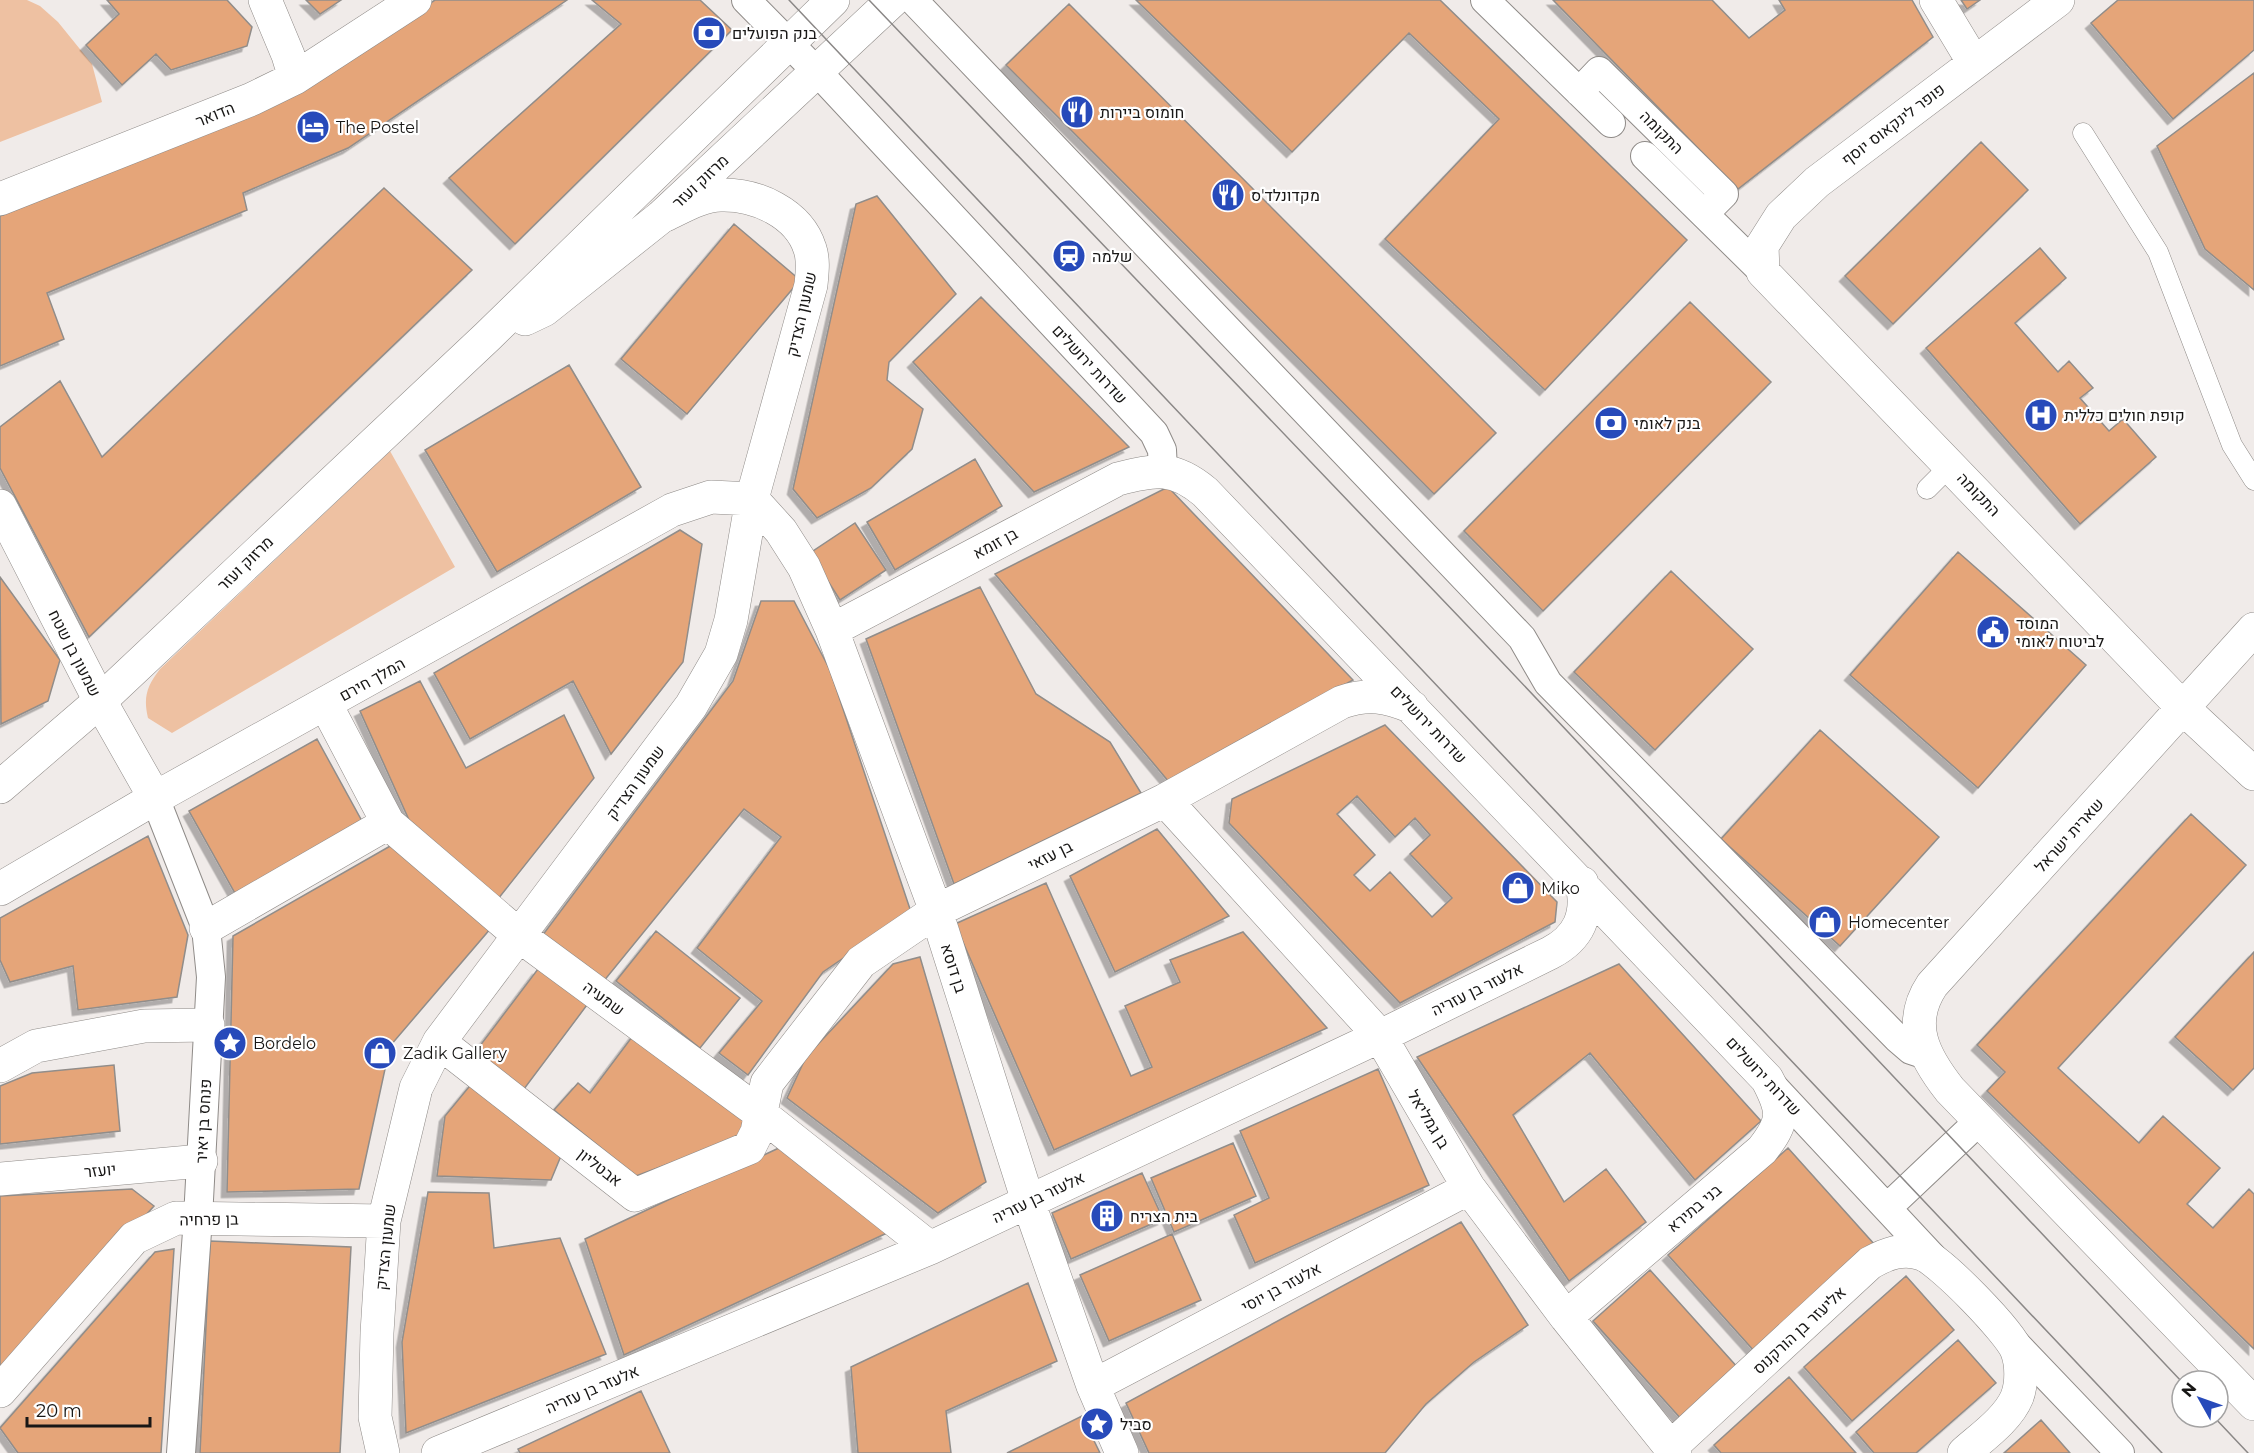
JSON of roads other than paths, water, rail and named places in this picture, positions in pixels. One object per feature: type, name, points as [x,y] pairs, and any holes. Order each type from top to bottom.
[{"type":"street","points":[[265,0],[295,78]]},
{"type":"street","name":"הדואר","points":[[0,199],[252,99],[295,78],[415,0]]},
{"type":"street","name":"שדרות ירושלים","points":[[746,0],[817,72],[1154,433],[1162,450],[1163,470],[1177,472],[1205,492],[1582,883],[2120,1453]]},
{"type":"street","name":"מרזוק ועזר","points":[[0,787],[100,701],[488,336],[833,0]]},
{"type":"street","name":"מרזוק ועזר","points":[[488,336],[544,310],[661,218],[893,0]]},
{"type":"street","points":[[913,0],[1522,638],[1548,683],[1897,1038],[1911,1050],[1926,1055],[1950,1090],[1979,1121],[2254,1404]]},
{"type":"street","points":[[1485,0],[1611,123]]},
{"type":"street","points":[[1936,0],[1974,63]]},
{"type":"street","name":"פופר לינקאוס יוסף","points":[[1763,272],[1762,246],[1781,216],[1816,182],[2058,0]]},
{"type":"street","name":"התקומה","points":[[1579,92],[1599,71],[1724,194],[1704,214]]},
{"type":"street","name":"התקומה","points":[[1645,156],[1763,272],[2184,709],[2254,774]]},
{"type":"street","name":"שמעון הצדיק","points":[[383,1453],[375,1417],[377,1332],[384,1221],[416,1088],[439,1042],[521,937],[706,684],[722,654],[731,620],[752,500],[811,285],[813,266],[810,247],[789,218],[778,209],[741,196],[719,195],[692,202],[661,218]]},
{"type":"street","name":"בן זומא","points":[[832,630],[1118,479],[1163,470]]},
{"type":"street","name":"המלך חירם","points":[[0,889],[155,798],[327,705],[672,510],[711,497],[752,500]]},
{"type":"street","name":"בן דוסא","points":[[752,500],[781,531],[804,567],[832,630],[936,911],[1028,1202],[1093,1386],[1122,1453]]},
{"type":"street","name":"שמעון בן שטח","points":[[0,506],[100,701],[155,798]]},
{"type":"street","name":"שארית ישראל","points":[[1926,1055],[1919,1025],[1920,1011],[1923,999],[1932,985],[2254,629]]},
{"type":"street","name":"בן עזאי","points":[[760,1114],[767,1083],[861,962],[936,911],[1165,800],[1342,702],[1359,696],[1377,695],[1412,707]]},
{"type":"street","name":"שמעיה","points":[[327,705],[388,823],[521,937],[760,1114],[930,1248]]},
{"type":"street","name":"פנחס בן יאיר","points":[[155,798],[206,928],[211,977],[198,1218],[181,1453]]},
{"type":"street","name":"בן גמליאל","points":[[1165,800],[1380,1036],[1470,1188],[1566,1317],[1673,1450]]},
{"type":"street","points":[[206,928],[388,823]]},
{"type":"street","name":"אלעזר בן עזריה","points":[[438,1453],[930,1248],[1380,1036],[1565,945],[1583,920],[1585,905],[1582,883]]},
{"type":"street","points":[[0,1066],[36,1046],[46,1044],[144,1026],[208,1026]]},
{"type":"street","name":"אבטליון","points":[[439,1042],[635,1195],[749,1148],[757,1132],[760,1114]]},
{"type":"street","name":"בני בתירא","points":[[1566,1317],[1762,1150],[1776,1132],[1781,1114],[1767,1079]]},
{"type":"street","points":[[1887,1208],[1979,1121]]},
{"type":"street","name":"יועזר","points":[[0,1179],[201,1161]]},
{"type":"street","name":"אלעזר בן יוסי","points":[[1093,1386],[1470,1188]]},
{"type":"street","name":"בן פרחיה","points":[[0,1390],[134,1238],[176,1218],[384,1221]]},
{"type":"street","name":"אליעזר בן הורקנוס","points":[[1673,1450],[1870,1263],[1887,1253],[1903,1251],[1922,1254],[1940,1264]]},
{"type":"street","points":[[1964,1453],[2004,1417],[2017,1396],[2021,1372],[2017,1351],[2003,1331]]},
{"type":"lane","points":[[2083,133],[2158,252],[2232,445],[2254,480]]},
{"type":"lane","points":[[1927,489],[1951,465]]},
{"type":"tram line","points":[[789,0],[2162,1453]]},
{"type":"tram line","points":[[869,0],[1483,642],[2170,1369]]},
{"type":"tram line","points":[[2225,1429],[2248,1453]]},
{"type":"place","name":"בנק הפועלים","points":[[709,33]]},
{"type":"place","name":"חומוס ביירות","points":[[1077,112]]},
{"type":"place","name":"The Postel","points":[[313,127]]},
{"type":"place","name":"מקדונלד'ס","points":[[1228,195]]},
{"type":"place","name":"שלמה","points":[[1069,256]]},
{"type":"place","name":"קופת חולים כללית","points":[[2041,415]]},
{"type":"place","name":"בנק לאומי","points":[[1611,423]]},
{"type":"place","name":"המוסד לביטוח לאומי","points":[[1993,632]]},
{"type":"place","name":"Miko","points":[[1518,888]]},
{"type":"place","name":"Homecenter","points":[[1825,922]]},
{"type":"place","name":"Bordelo","points":[[230,1043]]},
{"type":"place","name":"Zadik Gallery","points":[[380,1053]]},
{"type":"place","name":"בית הצריח","points":[[1107,1216]]},
{"type":"place","name":"סביל","points":[[1097,1424]]}]
